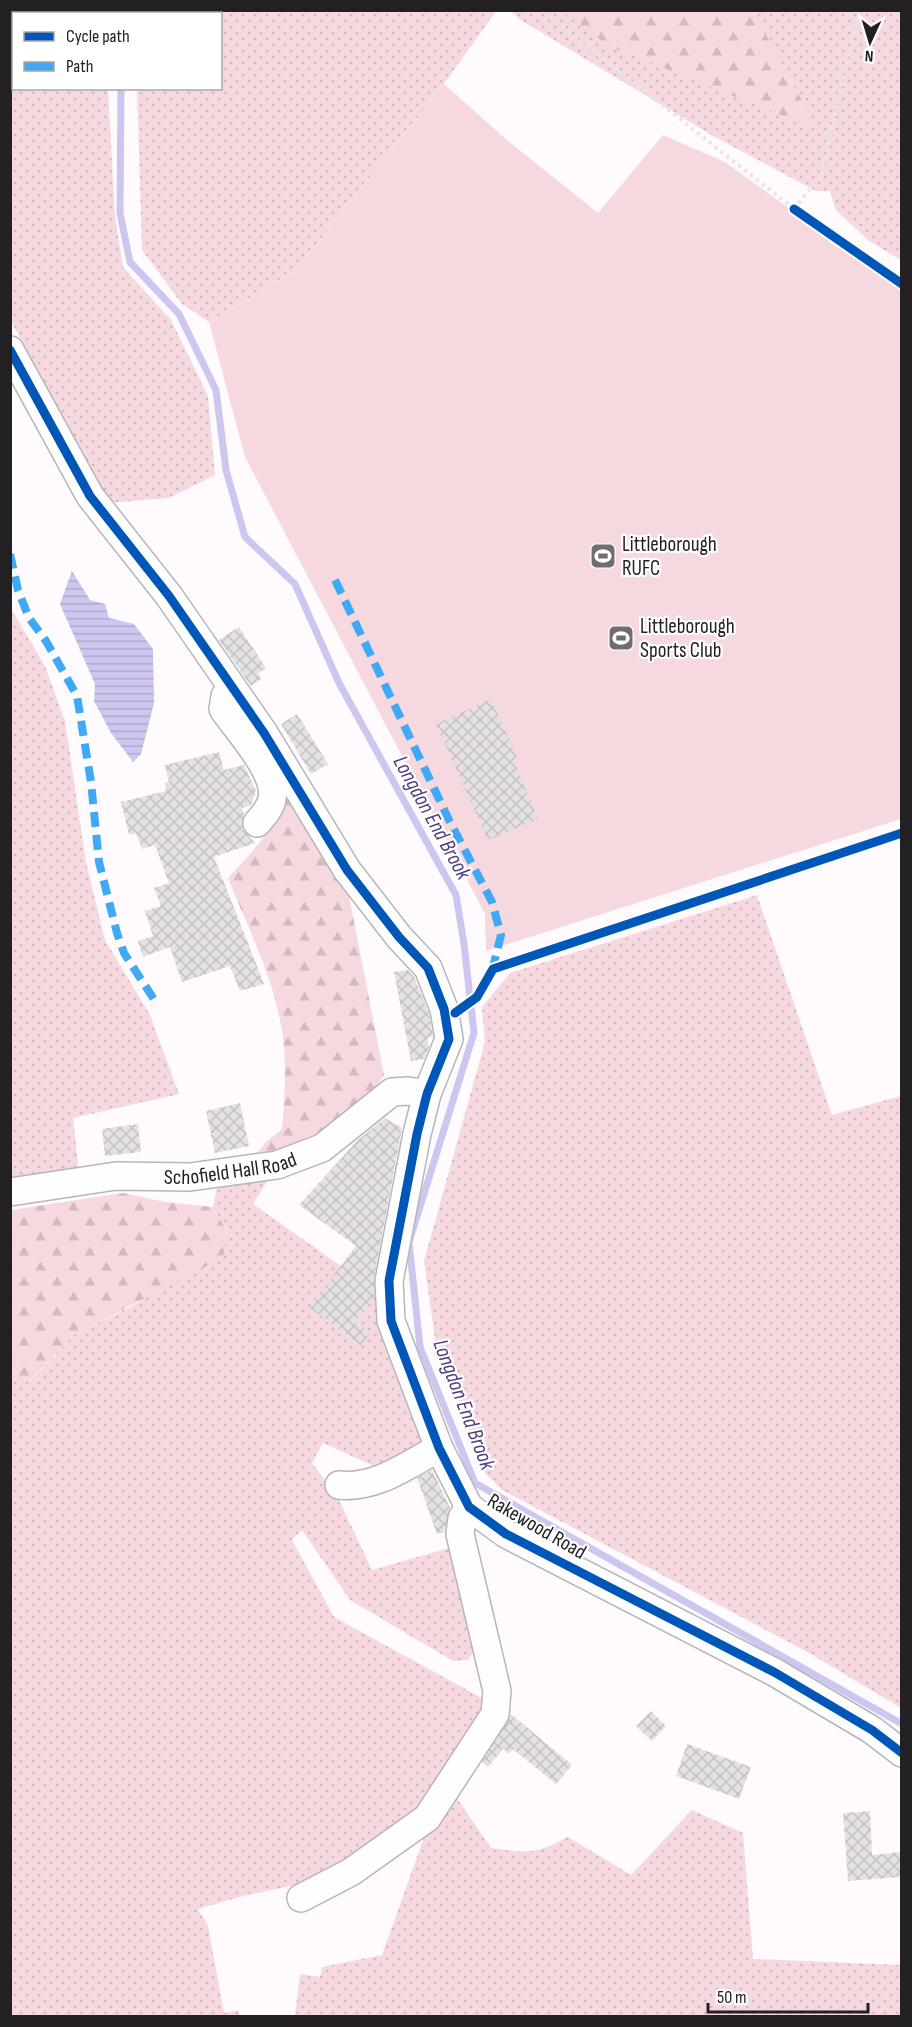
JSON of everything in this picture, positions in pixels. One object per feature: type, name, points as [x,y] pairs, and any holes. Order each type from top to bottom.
[{"type":"street","name":"Rakewood Road","points":[[10,350],[90,496],[169,596],[264,733],[348,870],[399,937],[428,968],[444,1010],[450,1039],[427,1094],[389,1281],[391,1321],[439,1448],[469,1507],[506,1533],[774,1672],[872,1730],[902,1753]]},
{"type":"street","points":[[231,687],[225,696],[223,709],[260,760],[271,783],[273,798],[269,809],[257,823]]},
{"type":"street","name":"Schofield Hall Road","points":[[10,1192],[116,1176],[190,1177],[277,1165],[322,1148],[392,1092],[408,1091],[427,1094]]},
{"type":"street","points":[[339,1485],[357,1487],[373,1483],[439,1448]]},
{"type":"street","points":[[301,1898],[351,1872],[427,1818],[495,1714],[497,1691],[460,1534],[462,1518],[469,1507]]},
{"type":"path","points":[[546,10],[553,19],[794,209],[902,284]]},
{"type":"path","points":[[794,209],[821,176],[859,10]]},
{"type":"green space","points":[[10,11],[94,11],[12,12],[12,90],[108,90],[115,217],[123,267],[171,320],[208,396],[215,475],[169,498],[107,503],[11,321]]},
{"type":"green space","points":[[496,11],[444,84],[296,270],[209,322],[182,304],[142,250],[137,90],[222,90],[222,12],[123,12]]},
{"type":"green space","points":[[511,11],[901,11],[901,260],[869,241],[836,210],[830,191],[816,191],[713,136],[519,19]]},
{"type":"green space","points":[[561,11],[757,11],[764,31],[818,130],[609,46]]},
{"type":"green space","name":"Littleborough Sports Club","points":[[444,84],[508,141],[598,213],[663,135],[725,162],[901,289],[901,819],[486,951],[485,914],[245,457],[209,322],[296,270]]},
{"type":"green space","points":[[10,607],[45,666],[65,721],[86,862],[105,940],[150,1015],[179,1094],[73,1118],[79,1173],[10,1183]]},
{"type":"green space","points":[[288,788],[348,891],[384,1075],[358,1108],[328,1130],[293,1146],[253,1158],[266,1142],[282,1129],[285,1080],[284,1043],[267,972],[228,878],[272,826]]},
{"type":"green space","points":[[757,895],[832,1115],[901,1096],[901,1708],[811,1654],[502,1490],[485,1473],[435,1339],[424,1261],[485,1042],[482,1007],[510,973]]},
{"type":"green space","points":[[270,1177],[253,1204],[341,1266],[310,1308],[361,1346],[370,1333],[355,1322],[378,1292],[401,1373],[404,1400],[427,1444],[374,1466],[323,1443],[312,1463],[337,1496],[372,1570],[456,1546],[479,1643],[468,1660],[453,1661],[350,1600],[302,1530],[292,1540],[334,1617],[491,1703],[426,1802],[394,1831],[314,1881],[243,1896],[198,1909],[208,1926],[224,2013],[238,2010],[240,2016],[11,2016],[11,1374],[31,1380],[74,1335],[140,1302],[227,1231],[213,1207],[217,1186]]},
{"type":"green space","points":[[123,1193],[165,1202],[213,1207],[227,1231],[223,1258],[74,1335],[30,1380],[11,1374],[11,1210]]},
{"type":"green space","points":[[454,1794],[491,1848],[514,1851],[539,1850],[568,1837],[631,1875],[692,1810],[743,1833],[753,1959],[901,1965],[901,2016],[295,2016],[300,1974],[320,1977],[322,1967],[382,1955],[426,1832]]},
{"type":"shaded area","points":[[72,571],[90,600],[105,604],[109,618],[134,624],[153,649],[154,703],[141,754],[133,762],[111,733],[94,701],[95,684],[60,604]]},
{"type":"building","points":[[239,627],[266,668],[258,674],[261,679],[251,686],[219,640]]},
{"type":"building","points":[[491,699],[518,760],[514,762],[538,819],[488,840],[436,724]]},
{"type":"building","points":[[297,714],[328,764],[311,774],[281,724]]},
{"type":"building","points":[[219,752],[224,770],[244,765],[256,791],[251,805],[242,808],[244,815],[242,829],[255,843],[214,857],[264,984],[240,991],[230,966],[182,982],[170,947],[143,957],[138,941],[153,936],[145,911],[161,906],[154,888],[169,883],[155,845],[142,849],[136,833],[129,835],[121,802],[166,791],[165,783],[169,782],[165,765]]},
{"type":"building","points":[[408,970],[414,977],[429,1013],[433,1037],[427,1038],[429,1047],[424,1059],[411,1061],[394,972]]},
{"type":"building","points":[[240,1103],[249,1146],[215,1153],[206,1111]]},
{"type":"building","points":[[385,1118],[402,1128],[374,1278],[374,1297],[355,1322],[370,1333],[361,1346],[309,1307],[356,1246],[299,1205],[358,1140]]},
{"type":"building","points":[[138,1124],[141,1152],[105,1156],[102,1129]]},
{"type":"building","points":[[432,1470],[450,1508],[444,1532],[437,1534],[417,1478]]},
{"type":"building","points":[[651,1711],[666,1726],[652,1741],[636,1726]]},
{"type":"building","points":[[511,1714],[572,1765],[556,1784],[513,1749],[509,1754],[503,1749],[488,1767],[482,1762]]},
{"type":"building","points":[[687,1744],[751,1767],[739,1799],[676,1776]]},
{"type":"building","points":[[870,1811],[872,1855],[902,1852],[902,1877],[848,1881],[843,1813]]},
{"type":"waterway","name":"Longdon End Brook","points":[[121,90],[120,213],[130,262],[179,314],[216,390],[226,470],[245,537],[295,584],[339,683],[456,895],[474,1033],[409,1242],[420,1347],[475,1483],[902,1724]]},
{"type":"marked path","points":[[10,554],[18,590],[29,618],[46,641],[77,696],[91,782],[99,862],[117,933],[124,953],[157,1004]]},
{"type":"marked path","points":[[335,580],[449,820],[492,902],[501,935],[492,971]]},
{"type":"cycle path","points":[[794,209],[902,284]]},
{"type":"cycle path","points":[[10,350],[90,496],[169,596],[264,733],[347,870],[399,937],[428,968],[444,1009],[449,1039],[427,1094],[417,1134],[389,1281],[391,1321],[439,1448],[469,1507],[506,1534],[774,1672],[872,1730],[902,1753]]},
{"type":"cycle path","points":[[455,1013],[477,997],[493,969],[902,833]]},
{"type":"place","name":"Littleborough RUFC","points":[[603,556]]},
{"type":"place","name":"Littleborough Sports Club","points":[[621,638]]}]
